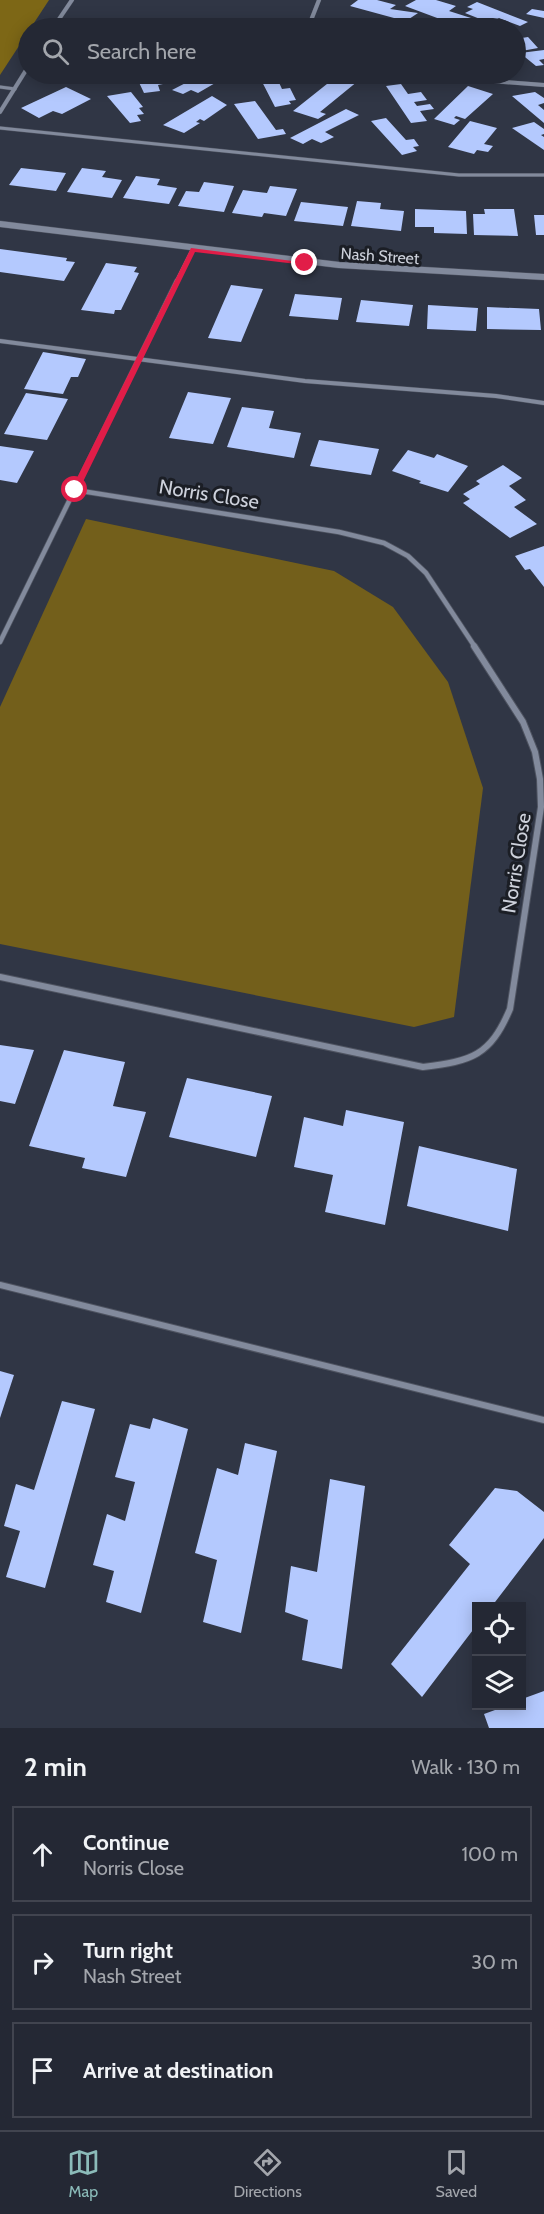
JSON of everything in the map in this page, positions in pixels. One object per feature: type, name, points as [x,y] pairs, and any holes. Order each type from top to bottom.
[{"type":"street","points":[[60,18],[72,0]]},
{"type":"street","points":[[312,18],[319,0]]},
{"type":"street","points":[[0,112],[18,84]]},
{"type":"street","points":[[526,84],[544,85]]},
{"type":"street","name":"Nash Street","points":[[0,224],[363,269],[544,278]]},
{"type":"street","points":[[0,642],[193,249]]},
{"type":"street","name":"Norris Close","points":[[0,977],[423,1067],[454,1064],[480,1051],[498,1036],[510,1009],[538,829],[541,783],[537,759],[529,735],[516,710],[430,578],[408,555],[367,538],[339,532],[75,490]]},
{"type":"lane","points":[[0,87],[15,89]]},
{"type":"lane","points":[[0,128],[459,175],[544,175]]},
{"type":"lane","points":[[0,341],[305,381],[496,396],[544,404]]},
{"type":"lane","points":[[0,1285],[544,1420]]},
{"type":"shaded area","points":[[0,0],[49,0],[37,18],[18,18],[18,47],[0,75]]},
{"type":"shaded area","points":[[86,519],[334,571],[393,607],[448,682],[483,788],[454,1017],[414,1027],[0,944],[0,707]]},
{"type":"building","points":[[358,0],[377,0],[396,5],[390,9],[418,13],[410,18],[394,18],[350,6]]},
{"type":"building","points":[[416,0],[436,0],[456,6],[449,11],[471,18],[437,18],[405,6]]},
{"type":"building","points":[[477,2],[518,18],[478,18],[465,13],[473,9],[467,7]]},
{"type":"building","points":[[532,9],[544,11],[544,18],[526,14]]},
{"type":"building","points":[[526,37],[528,37],[538,48],[526,50]]},
{"type":"building","points":[[544,50],[544,59],[539,60],[544,65],[536,66],[526,58],[526,52]]},
{"type":"building","points":[[140,84],[163,84],[158,85],[160,91],[144,93]]},
{"type":"building","points":[[184,84],[214,84],[198,93],[191,90],[183,94],[172,90]]},
{"type":"building","points":[[263,84],[280,84],[282,89],[290,88],[296,100],[289,101],[291,104],[275,107]]},
{"type":"building","points":[[327,84],[354,84],[320,112],[326,114],[318,119],[293,111]]},
{"type":"building","points":[[401,84],[408,94],[421,92],[427,100],[414,102],[417,106],[430,104],[434,109],[420,111],[427,121],[411,123],[386,86]]},
{"type":"building","points":[[468,86],[493,94],[465,119],[456,116],[454,118],[460,120],[454,125],[434,119]]},
{"type":"building","points":[[66,87],[91,99],[62,114],[53,111],[39,118],[21,108]]},
{"type":"building","points":[[131,92],[143,107],[139,108],[144,114],[137,115],[141,121],[130,123],[107,96]]},
{"type":"building","points":[[535,92],[544,98],[544,103],[538,105],[544,110],[544,123],[512,96]]},
{"type":"building","points":[[212,96],[227,105],[204,121],[200,119],[196,122],[200,123],[184,133],[163,125]]},
{"type":"building","points":[[255,101],[276,130],[283,129],[286,134],[258,139],[234,104]]},
{"type":"building","points":[[346,109],[359,115],[325,132],[334,137],[321,143],[312,139],[303,144],[290,138]]},
{"type":"building","points":[[386,118],[406,140],[414,139],[419,146],[413,147],[417,151],[402,155],[371,121]]},
{"type":"building","points":[[470,121],[497,128],[484,144],[493,146],[488,152],[477,150],[474,154],[448,147]]},
{"type":"building","points":[[534,122],[544,129],[544,134],[541,135],[544,137],[544,150],[512,128]]},
{"type":"building","points":[[21,168],[66,173],[56,191],[9,185]]},
{"type":"building","points":[[82,168],[106,171],[102,177],[122,180],[112,198],[67,192]]},
{"type":"building","points":[[136,176],[160,179],[157,185],[177,188],[169,204],[123,198]]},
{"type":"building","points":[[204,182],[234,186],[224,212],[178,206],[186,191],[199,192]]},
{"type":"building","points":[[270,186],[297,189],[286,216],[264,213],[262,217],[232,213],[243,190],[267,193]]},
{"type":"building","points":[[357,201],[381,203],[380,209],[404,211],[401,231],[351,226]]},
{"type":"building","points":[[301,202],[348,207],[343,226],[294,221]]},
{"type":"building","points":[[415,209],[466,211],[467,234],[434,233],[434,227],[415,227]]},
{"type":"building","points":[[484,209],[514,209],[518,236],[474,235],[473,214],[485,214]]},
{"type":"building","points":[[534,215],[544,215],[544,235],[536,235]]},
{"type":"building","points":[[0,249],[67,258],[66,261],[75,262],[64,281],[0,272]]},
{"type":"building","points":[[106,263],[137,267],[134,272],[139,273],[121,310],[115,310],[114,314],[81,310]]},
{"type":"building","points":[[231,285],[263,289],[241,342],[208,338]]},
{"type":"building","points":[[295,294],[342,298],[338,320],[289,316]]},
{"type":"building","points":[[361,300],[413,305],[409,326],[356,322]]},
{"type":"building","points":[[428,305],[478,308],[476,331],[427,329]]},
{"type":"building","points":[[487,307],[539,309],[541,330],[487,329]]},
{"type":"building","points":[[43,352],[86,359],[78,377],[71,377],[63,394],[24,389]]},
{"type":"building","points":[[188,392],[231,398],[213,444],[169,438]]},
{"type":"building","points":[[26,393],[68,399],[47,440],[4,434]]},
{"type":"building","points":[[242,407],[274,411],[269,428],[301,433],[294,458],[227,447]]},
{"type":"building","points":[[319,440],[379,449],[371,475],[310,466]]},
{"type":"building","points":[[0,446],[34,451],[17,483],[0,480]]},
{"type":"building","points":[[408,450],[434,458],[437,454],[468,466],[448,492],[392,471]]},
{"type":"building","points":[[503,465],[522,478],[509,486],[526,500],[514,507],[537,524],[510,538],[463,503],[470,499],[463,494],[480,484],[476,481]]},
{"type":"building","points":[[544,546],[544,587],[530,569],[525,570],[515,556]]},
{"type":"building","points":[[0,1045],[34,1050],[15,1104],[0,1101]]},
{"type":"building","points":[[64,1050],[125,1062],[113,1106],[146,1112],[126,1177],[82,1168],[85,1158],[29,1146]]},
{"type":"building","points":[[187,1078],[272,1096],[256,1157],[169,1137]]},
{"type":"building","points":[[346,1110],[404,1122],[385,1225],[325,1212],[333,1175],[294,1167],[304,1117],[343,1126]]},
{"type":"building","points":[[419,1146],[517,1169],[508,1231],[407,1206]]},
{"type":"building","points":[[0,1371],[14,1375],[0,1418]]},
{"type":"building","points":[[62,1401],[95,1409],[45,1588],[6,1577],[20,1531],[4,1526],[16,1484],[34,1490]]},
{"type":"building","points":[[153,1418],[188,1429],[141,1613],[106,1602],[114,1571],[93,1565],[107,1514],[125,1521],[135,1482],[115,1477],[130,1424],[150,1429]]},
{"type":"building","points":[[245,1443],[277,1451],[241,1633],[203,1622],[217,1560],[195,1553],[217,1468],[238,1475]]},
{"type":"building","points":[[330,1479],[365,1486],[342,1669],[302,1660],[308,1620],[285,1612],[291,1566],[317,1572]]},
{"type":"building","points":[[495,1488],[517,1491],[544,1512],[544,1538],[495,1602],[472,1602],[472,1631],[422,1697],[391,1664],[470,1564],[449,1545]]},
{"type":"building","points":[[544,1691],[544,1728],[489,1728],[484,1714],[495,1710],[526,1710],[526,1698]]},
{"type":"route","points":[[75,490],[193,249],[305,263]]}]
